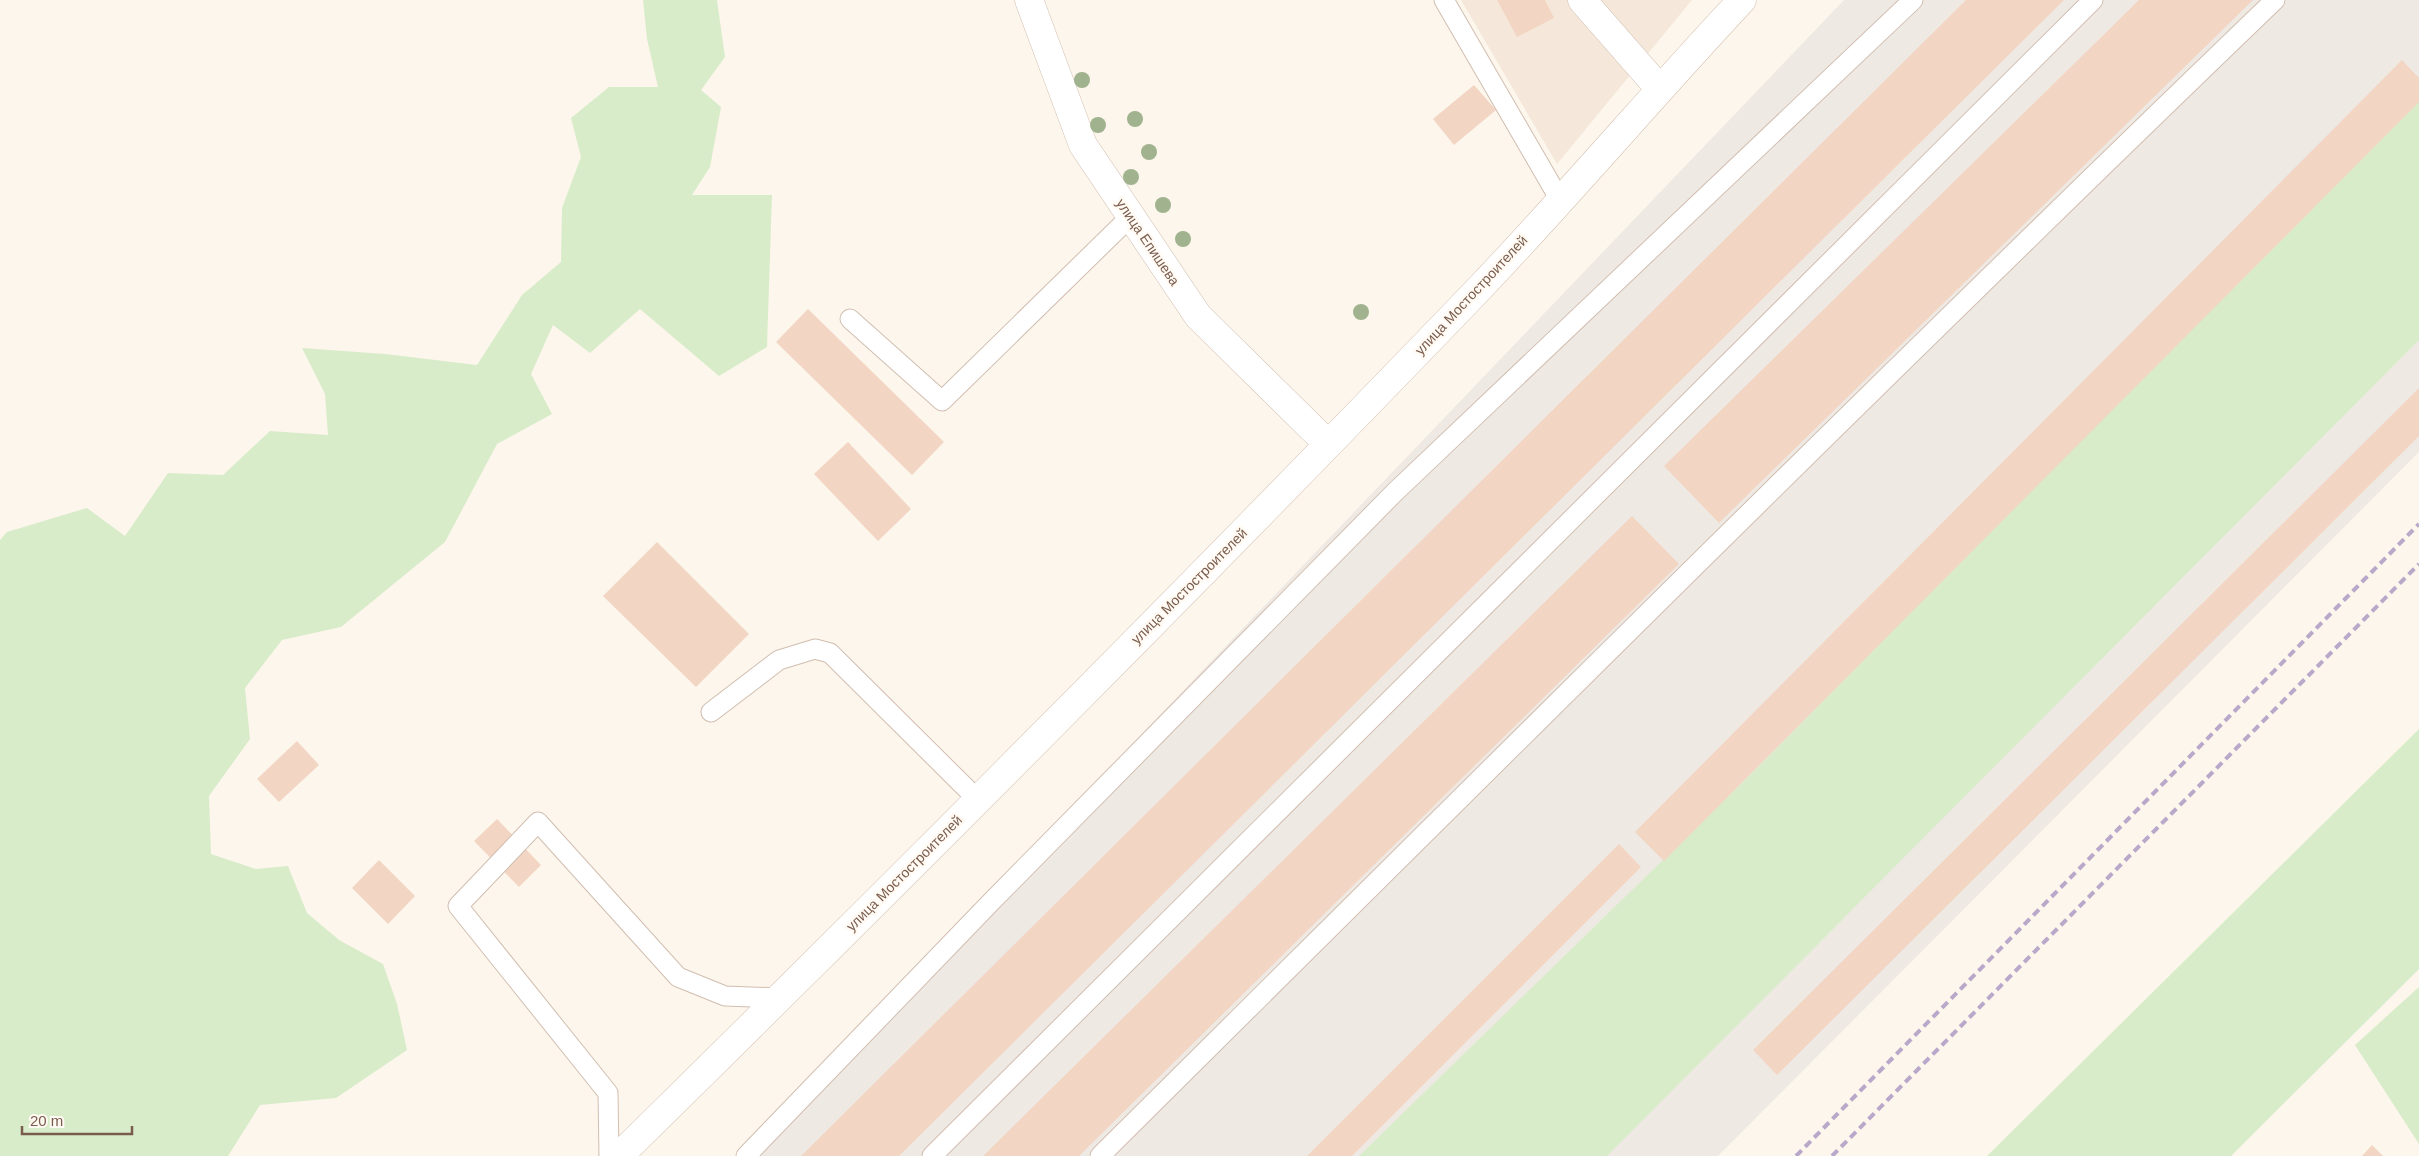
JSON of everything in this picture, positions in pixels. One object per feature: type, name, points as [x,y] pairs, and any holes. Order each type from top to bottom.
[{"type":"main road","name":"улица Епишева","points":[[1030,0],[1083,145],[1198,316],[1328,444]]},
{"type":"main road","points":[[1582,0],[1659,88]]},
{"type":"main road","name":"улица Мостостроителей","points":[[619,1156],[780,998],[1328,444],[1478,289],[1659,88],[1742,0]]},
{"type":"lane","points":[[1444,0],[1560,200]]},
{"type":"lane","points":[[746,1156],[992,902],[1395,492],[1912,0]]},
{"type":"lane","points":[[932,1156],[2093,0]]},
{"type":"lane","points":[[1100,1156],[1609,652],[2106,164],[2276,0]]},
{"type":"lane","points":[[850,319],[942,400],[1131,216]]},
{"type":"lane","points":[[711,712],[779,660],[815,649],[830,653],[977,799]]},
{"type":"lane","points":[[609,1156],[608,1093],[458,906],[538,822],[678,977],[725,996],[780,998]]},
{"type":"shaded area","points":[[1461,0],[1692,0],[1557,164]]},
{"type":"shaded area","points":[[1844,0],[2419,0],[2419,452],[1718,1156],[738,1156]]},
{"type":"green space","points":[[643,0],[717,0],[725,57],[701,90],[721,107],[710,167],[692,195],[772,195],[767,347],[719,376],[640,309],[590,353],[553,325],[531,374],[552,414],[497,444],[445,542],[341,627],[282,640],[245,688],[250,739],[209,796],[211,854],[256,869],[288,866],[307,913],[339,940],[383,964],[397,1004],[407,1050],[336,1098],[260,1105],[228,1156],[0,1156],[0,540],[7,532],[87,508],[125,536],[168,473],[223,475],[270,431],[328,435],[325,394],[302,348],[385,354],[477,365],[522,295],[561,262],[562,208],[581,157],[571,118],[609,87],[658,87],[647,39]]},
{"type":"green space","points":[[2419,99],[2419,340],[1607,1156],[1359,1156],[1746,779]]},
{"type":"green space","points":[[2419,729],[2419,969],[2231,1156],[1987,1156]]},
{"type":"green space","points":[[2419,987],[2419,1144],[2355,1045]]},
{"type":"building","points":[[1497,0],[1545,0],[1554,18],[1517,37]]},
{"type":"building","points":[[1966,0],[2064,0],[899,1156],[801,1156]]},
{"type":"building","points":[[2139,0],[2253,0],[1719,523],[1664,466]]},
{"type":"building","points":[[2402,60],[2419,78],[2419,102],[1664,861],[1635,832]]},
{"type":"building","points":[[1474,85],[1496,110],[1454,145],[1433,119]]},
{"type":"building","points":[[808,309],[944,442],[912,475],[776,342]]},
{"type":"building","points":[[2419,388],[2419,436],[1777,1075],[1753,1050]]},
{"type":"building","points":[[848,442],[911,509],[878,541],[814,474]]},
{"type":"building","points":[[1632,516],[1679,564],[1079,1156],[983,1156]]},
{"type":"building","points":[[657,542],[749,634],[696,687],[603,596]]},
{"type":"building","points":[[297,741],[319,765],[279,802],[257,779]]},
{"type":"building","points":[[497,819],[541,865],[519,887],[474,841]]},
{"type":"building","points":[[1619,844],[1641,867],[1352,1156],[1307,1156]]},
{"type":"building","points":[[379,860],[415,896],[388,924],[352,888]]},
{"type":"building","points":[[2372,1145],[2383,1156],[2362,1156]]},
{"type":"railway","points":[[1796,1156],[2419,524]]},
{"type":"railway","points":[[1832,1156],[2419,564]]}]
